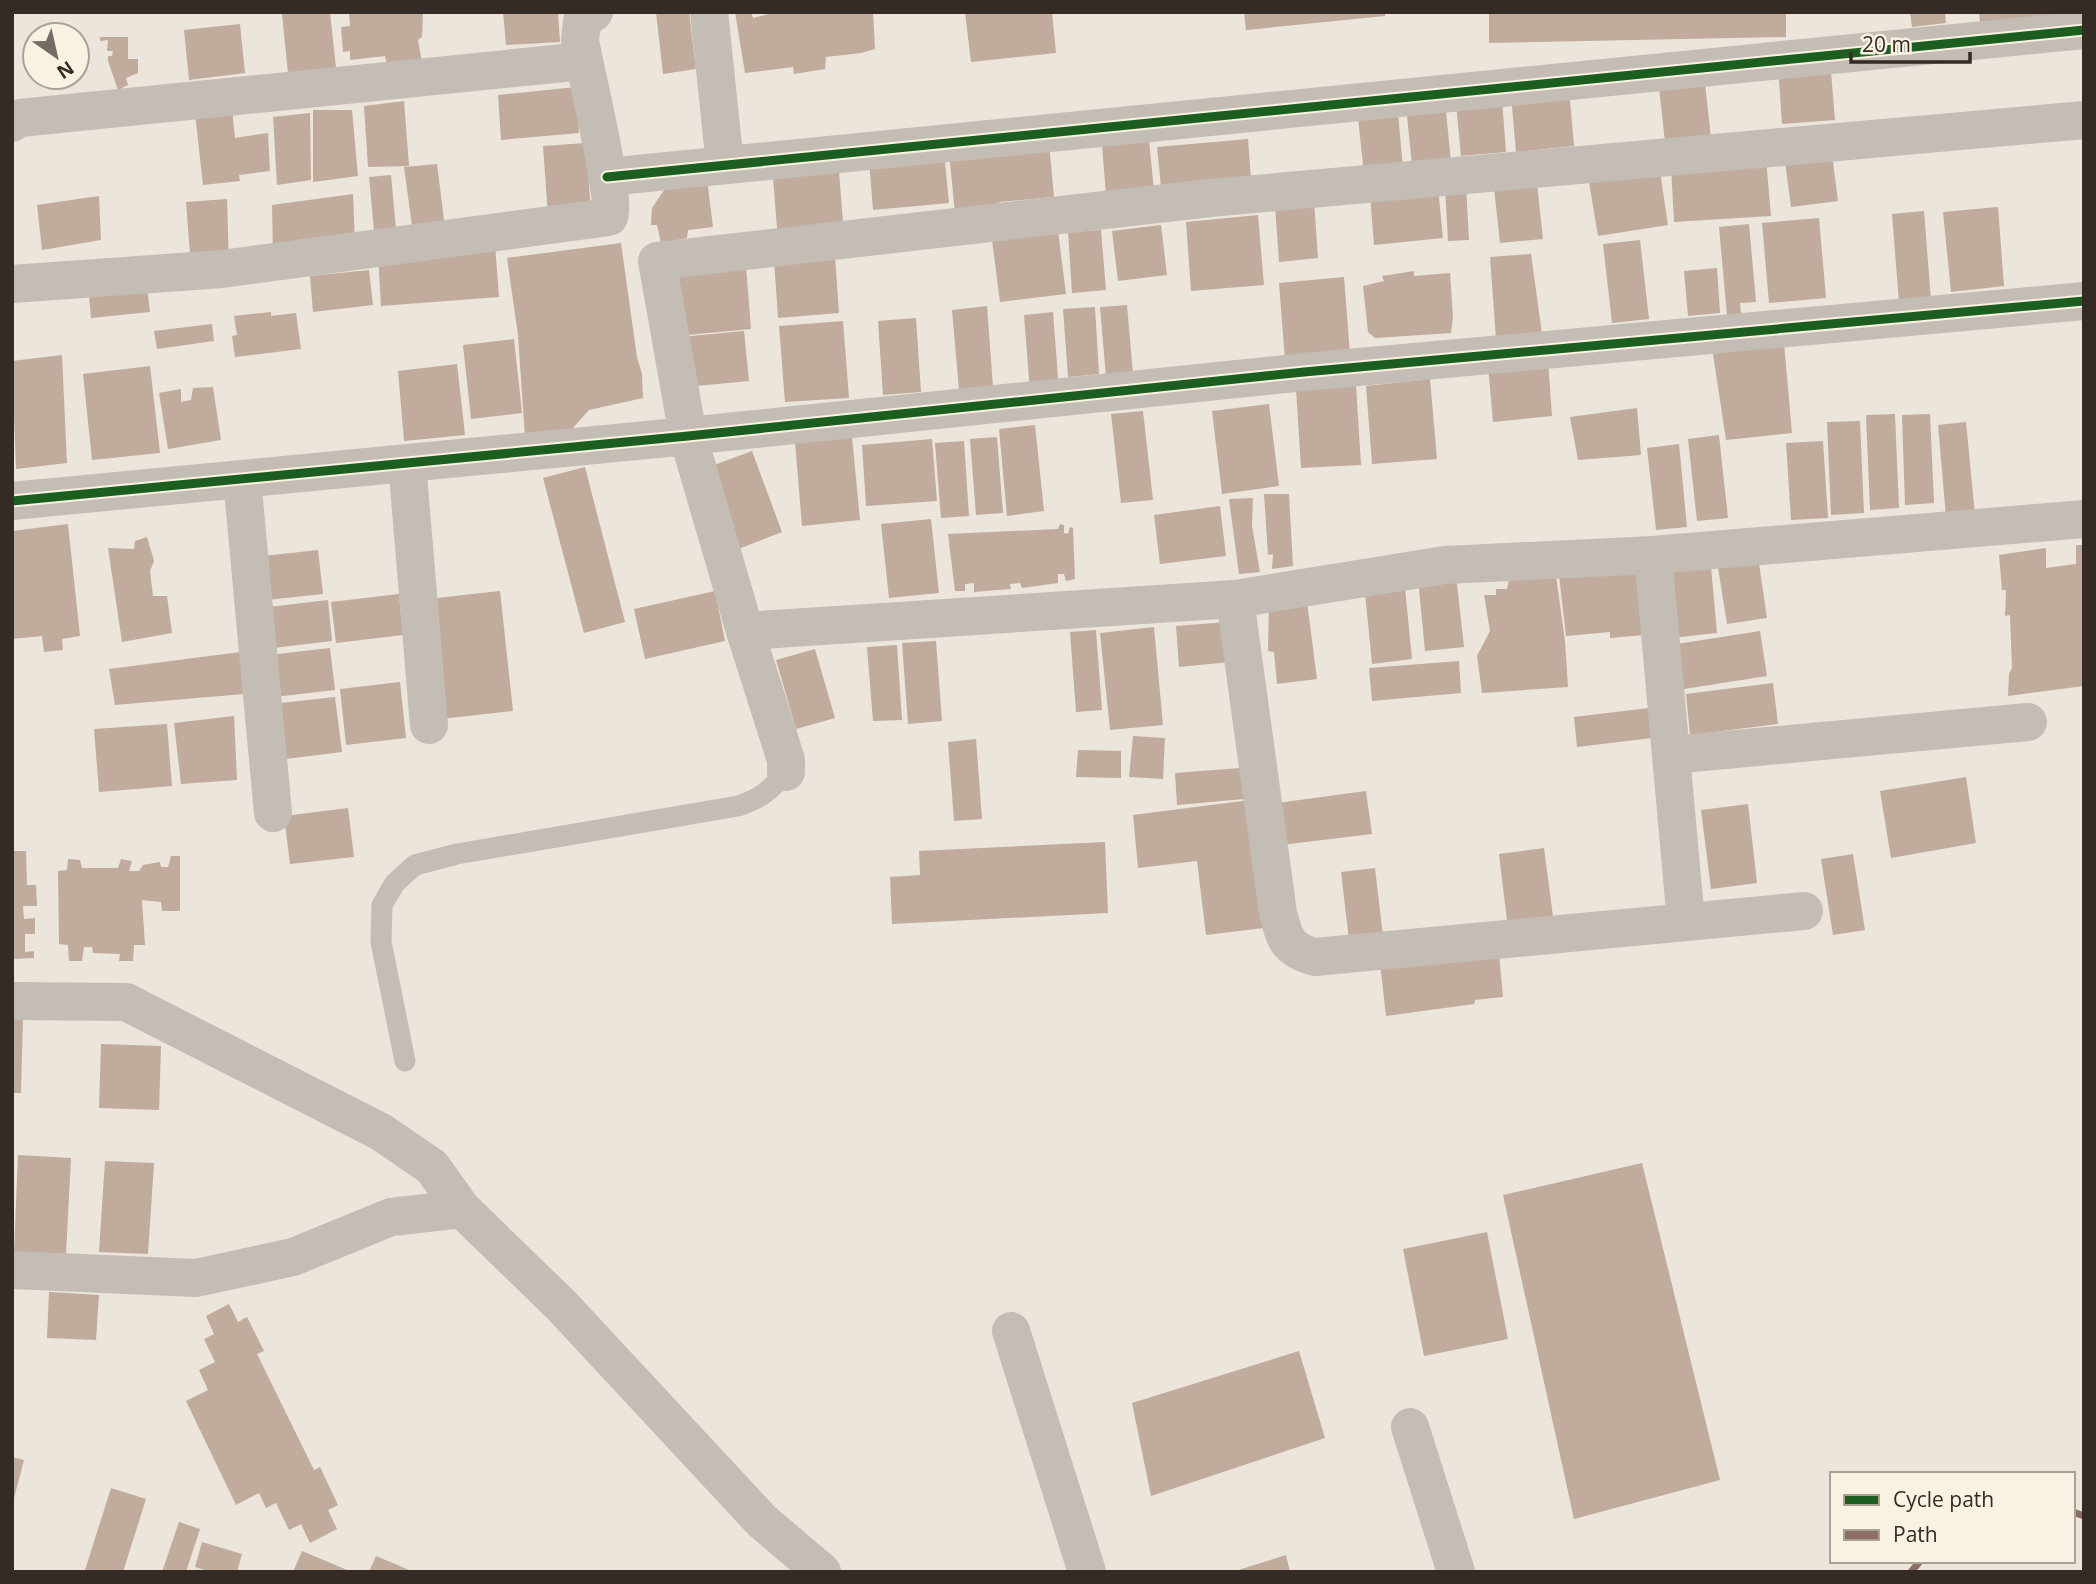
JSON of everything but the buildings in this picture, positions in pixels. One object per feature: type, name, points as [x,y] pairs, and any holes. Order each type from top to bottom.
[{"type":"street","points":[[12,284],[222,269],[609,217],[612,209],[607,177],[580,40],[582,21],[594,12]]},
{"type":"street","points":[[709,12],[725,165]]},
{"type":"street","points":[[607,177],[2084,30]]},
{"type":"street","points":[[12,123],[20,118],[584,61]]},
{"type":"street","points":[[786,772],[786,760],[688,436],[657,261],[1210,198],[2084,120]]},
{"type":"street","points":[[12,501],[688,436],[1304,372],[2084,301]]},
{"type":"street","points":[[407,463],[429,725]]},
{"type":"street","points":[[242,479],[272,813]]},
{"type":"street","points":[[745,631],[1235,599],[1446,565],[1653,555],[2084,519]]},
{"type":"street","points":[[1653,555],[1686,922]]},
{"type":"street","points":[[1235,599],[1278,913],[1284,938],[1297,952],[1315,957],[1804,911]]},
{"type":"street","points":[[1671,755],[2028,722]]},
{"type":"street","points":[[12,1001],[126,1002],[381,1132],[432,1167],[462,1209],[561,1305],[762,1521],[822,1572]]},
{"type":"street","points":[[12,1270],[196,1278],[293,1257],[391,1217],[462,1209]]},
{"type":"street","points":[[1011,1331],[1087,1572]]},
{"type":"street","points":[[1410,1427],[1456,1572]]},
{"type":"lane","points":[[405,1061],[381,942],[382,905],[395,883],[415,865],[471,852],[738,806],[758,799],[771,790],[786,772]]},
{"type":"marked path","points":[[2075,1513],[2084,1516]]},
{"type":"marked path","points":[[1911,1572],[1918,1563]]},
{"type":"cycle path","points":[[607,177],[2084,30]]},
{"type":"cycle path","points":[[12,501],[688,436],[1304,372],[2084,301]]}]
